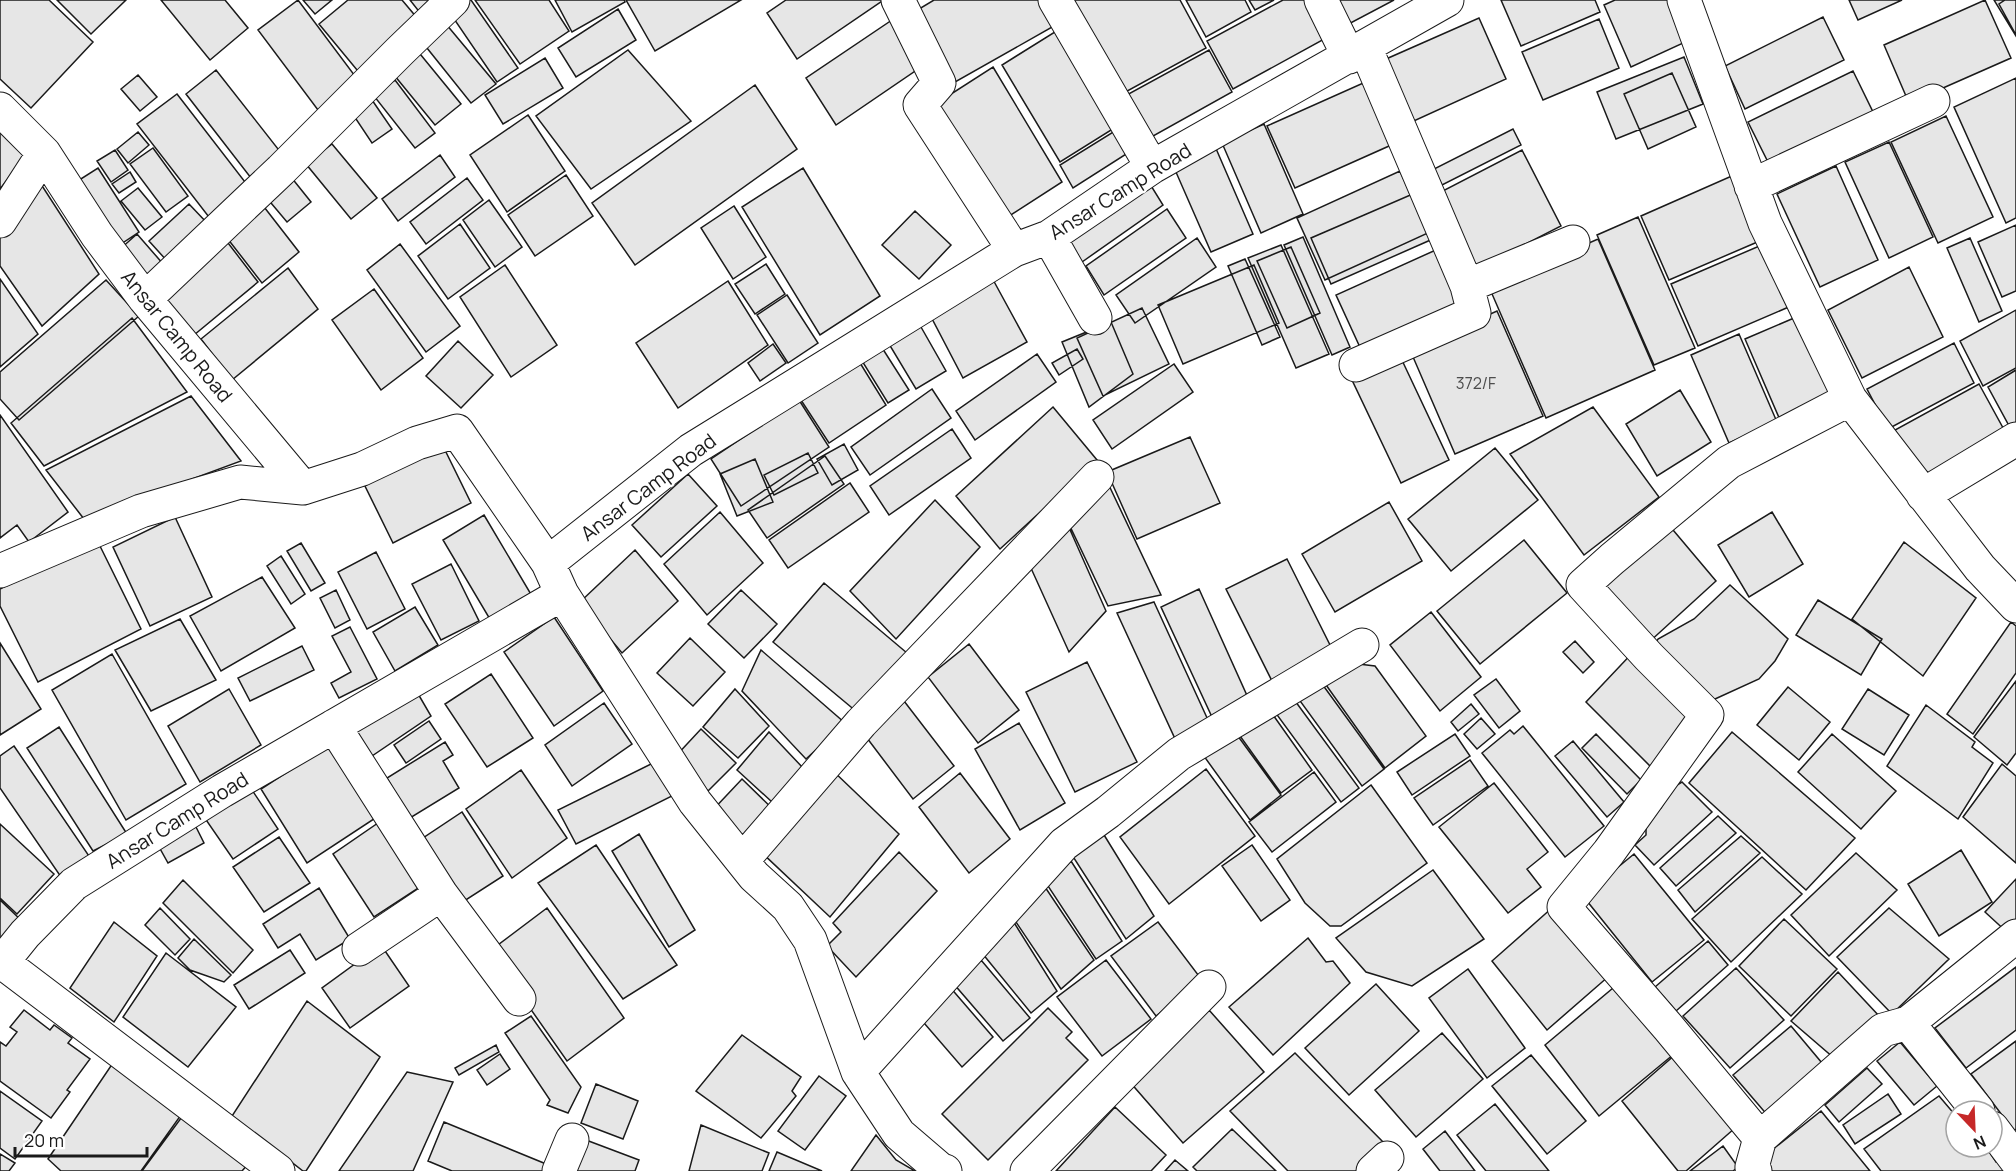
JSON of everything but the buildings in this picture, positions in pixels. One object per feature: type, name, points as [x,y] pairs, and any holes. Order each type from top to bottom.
[{"type":"street","points":[[145,299],[281,170],[453,0]]},
{"type":"street","points":[[898,0],[939,83],[920,105],[1014,250]]},
{"type":"street","points":[[1055,0],[1152,167]]},
{"type":"street","points":[[1321,0],[1357,52],[1467,286],[1474,313],[1356,365]]},
{"type":"street","name":"Ansar Camp Road","points":[[548,563],[691,450],[1014,250],[1049,237],[1152,167],[1447,0]]},
{"type":"street","points":[[1684,0],[1765,224],[1850,399],[1980,568],[2016,606]]},
{"type":"street","points":[[1751,186],[1933,101]]},
{"type":"street","name":"Ansar Camp Road","points":[[0,109],[45,153],[97,235],[145,299],[303,488]]},
{"type":"street","points":[[0,221],[45,153]]},
{"type":"street","points":[[1049,237],[1095,318]]},
{"type":"street","points":[[1467,286],[1573,242]]},
{"type":"street","points":[[1760,1138],[1564,907],[1609,852],[1707,715],[1649,657],[1583,585],[1729,462],[1850,399]]},
{"type":"street","points":[[0,571],[141,511],[240,482],[303,488],[362,469],[417,443],[457,431],[548,563],[562,594],[695,802],[754,876],[788,907],[810,940],[858,1072],[900,1134],[942,1171]]},
{"type":"street","points":[[1923,495],[2016,439]]},
{"type":"street","points":[[742,861],[861,723],[1097,477]]},
{"type":"street","name":"Ansar Camp Road","points":[[1,964],[25,934],[74,884],[222,791],[562,594]]},
{"type":"street","points":[[858,1072],[1064,844],[1108,812],[1179,754],[1362,645]]},
{"type":"street","points":[[334,726],[441,894],[519,999]]},
{"type":"street","points":[[359,949],[441,894]]},
{"type":"street","points":[[1755,1171],[1752,1167],[1760,1138],[1883,1030],[1908,1023],[2016,936]]},
{"type":"street","points":[[1,964],[278,1171]]},
{"type":"street","points":[[1027,1171],[1209,987]]},
{"type":"street","points":[[1908,1023],[1968,1099]]},
{"type":"street","points":[[559,1171],[572,1140]]},
{"type":"street","points":[[2004,1144],[2016,1160]]}]
